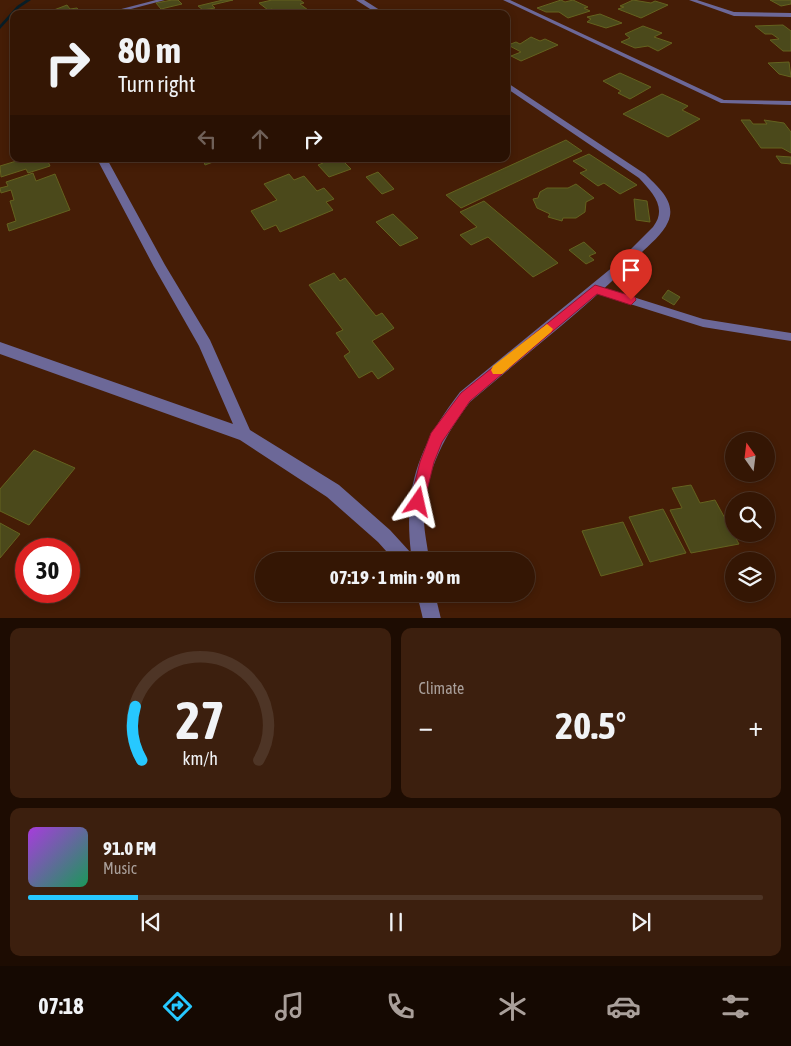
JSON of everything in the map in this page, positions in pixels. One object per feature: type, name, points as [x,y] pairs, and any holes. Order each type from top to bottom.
[{"type":"street","points":[[359,0],[376,10]]},
{"type":"street","points":[[419,552],[416,516],[420,487],[436,438],[450,416],[465,397],[618,269],[663,222],[665,212],[661,196],[653,186],[631,168],[510,87]]},
{"type":"street","points":[[104,162],[160,267],[205,344],[245,435]]},
{"type":"street","points":[[0,348],[245,435],[333,491],[384,536],[398,552]]},
{"type":"street","points":[[428,602],[432,618]]},
{"type":"lane","points":[[121,10],[162,0]]},
{"type":"lane","points":[[506,0],[723,102],[791,103]]},
{"type":"lane","points":[[692,0],[734,14],[791,15]]},
{"type":"lane","points":[[595,289],[703,323],[791,337]]},
{"type":"building","points":[[178,0],[182,4],[161,9],[156,3]]},
{"type":"building","points":[[223,0],[233,0],[212,5],[215,8],[203,10],[198,6]]},
{"type":"building","points":[[272,0],[300,0],[304,3],[300,4],[308,10],[268,10],[259,3]]},
{"type":"building","points":[[561,0],[565,2],[573,0],[588,7],[584,8],[590,11],[568,18],[559,12],[546,12],[537,8]]},
{"type":"building","points":[[633,0],[651,3],[655,1],[668,5],[641,18],[618,9],[624,7],[620,6]]},
{"type":"building","points":[[770,0],[791,0],[791,4],[781,6]]},
{"type":"building","points":[[67,5],[70,9],[77,8],[79,10],[54,10]]},
{"type":"building","points":[[600,14],[622,23],[606,28],[587,22],[591,19],[587,17]]},
{"type":"building","points":[[783,25],[791,31],[791,51],[783,51],[770,40],[779,39],[772,34],[765,34],[755,26]]},
{"type":"building","points":[[643,26],[662,33],[654,37],[672,43],[658,51],[648,46],[635,48],[621,42],[630,38],[625,34]]},
{"type":"building","points":[[531,37],[540,41],[545,39],[558,45],[521,61],[511,56],[521,52],[510,46],[510,44],[516,42],[520,44]]},
{"type":"building","points":[[789,62],[791,77],[779,74],[768,63]]},
{"type":"building","points":[[620,73],[651,87],[630,99],[618,93],[621,91],[603,81]]},
{"type":"building","points":[[662,94],[688,106],[682,110],[700,119],[668,137],[623,114]]},
{"type":"building","points":[[741,120],[750,120],[753,124],[767,124],[764,120],[784,123],[791,132],[791,153],[782,148],[761,148]]},
{"type":"building","points":[[566,140],[582,151],[461,208],[446,195]]},
{"type":"building","points":[[589,154],[637,185],[620,194],[604,183],[598,186],[580,173],[587,170],[573,161]]},
{"type":"building","points":[[776,156],[791,157],[791,164],[781,163]]},
{"type":"building","points":[[13,162],[48,162],[50,166],[28,173],[26,169],[1,177],[0,166]]},
{"type":"building","points":[[344,162],[351,169],[329,177],[318,165]]},
{"type":"building","points":[[378,172],[394,189],[382,194],[366,177]]},
{"type":"building","points":[[33,173],[36,181],[55,174],[70,210],[9,231],[7,224],[16,221],[10,201],[14,200],[11,190],[1,193],[0,188],[8,186],[6,182]]},
{"type":"building","points":[[289,174],[294,180],[304,176],[317,191],[324,188],[334,199],[326,202],[333,210],[280,232],[276,225],[264,230],[251,211],[277,200],[264,184]]},
{"type":"building","points":[[576,184],[594,198],[586,202],[585,212],[576,218],[563,218],[562,221],[548,217],[550,214],[537,208],[533,199],[538,198],[540,192],[547,188],[568,188]]},
{"type":"building","points":[[634,199],[647,201],[650,222],[636,220]]},
{"type":"building","points":[[484,201],[558,263],[533,277],[488,237],[471,245],[460,235],[477,227],[460,212]]},
{"type":"building","points":[[393,214],[418,238],[400,246],[376,222]]},
{"type":"building","points":[[584,242],[596,253],[589,256],[594,260],[586,264],[569,250]]},
{"type":"building","points":[[334,273],[340,281],[345,278],[376,316],[382,313],[394,328],[372,341],[394,369],[378,379],[372,371],[359,378],[344,356],[350,352],[336,333],[343,330],[309,285]]},
{"type":"building","points":[[668,290],[680,297],[674,305],[662,298]]},
{"type":"building","points":[[34,450],[75,468],[29,525],[0,511],[0,489]]},
{"type":"building","points":[[691,485],[700,503],[715,500],[725,518],[725,542],[738,542],[739,544],[691,553],[670,510],[682,508],[672,488]]},
{"type":"building","points":[[663,509],[686,553],[650,562],[629,517]]},
{"type":"building","points":[[623,522],[643,565],[601,576],[582,531]]},
{"type":"building","points":[[0,523],[20,534],[0,558]]},
{"type":"waterway","points":[[15,10],[29,0]]},
{"type":"waterway","points":[[0,28],[10,16]]},
{"type":"slow traffic","points":[[497,370],[547,329]]},
{"type":"route","points":[[418,502],[427,462],[436,438],[465,397],[595,289],[631,300]]}]
